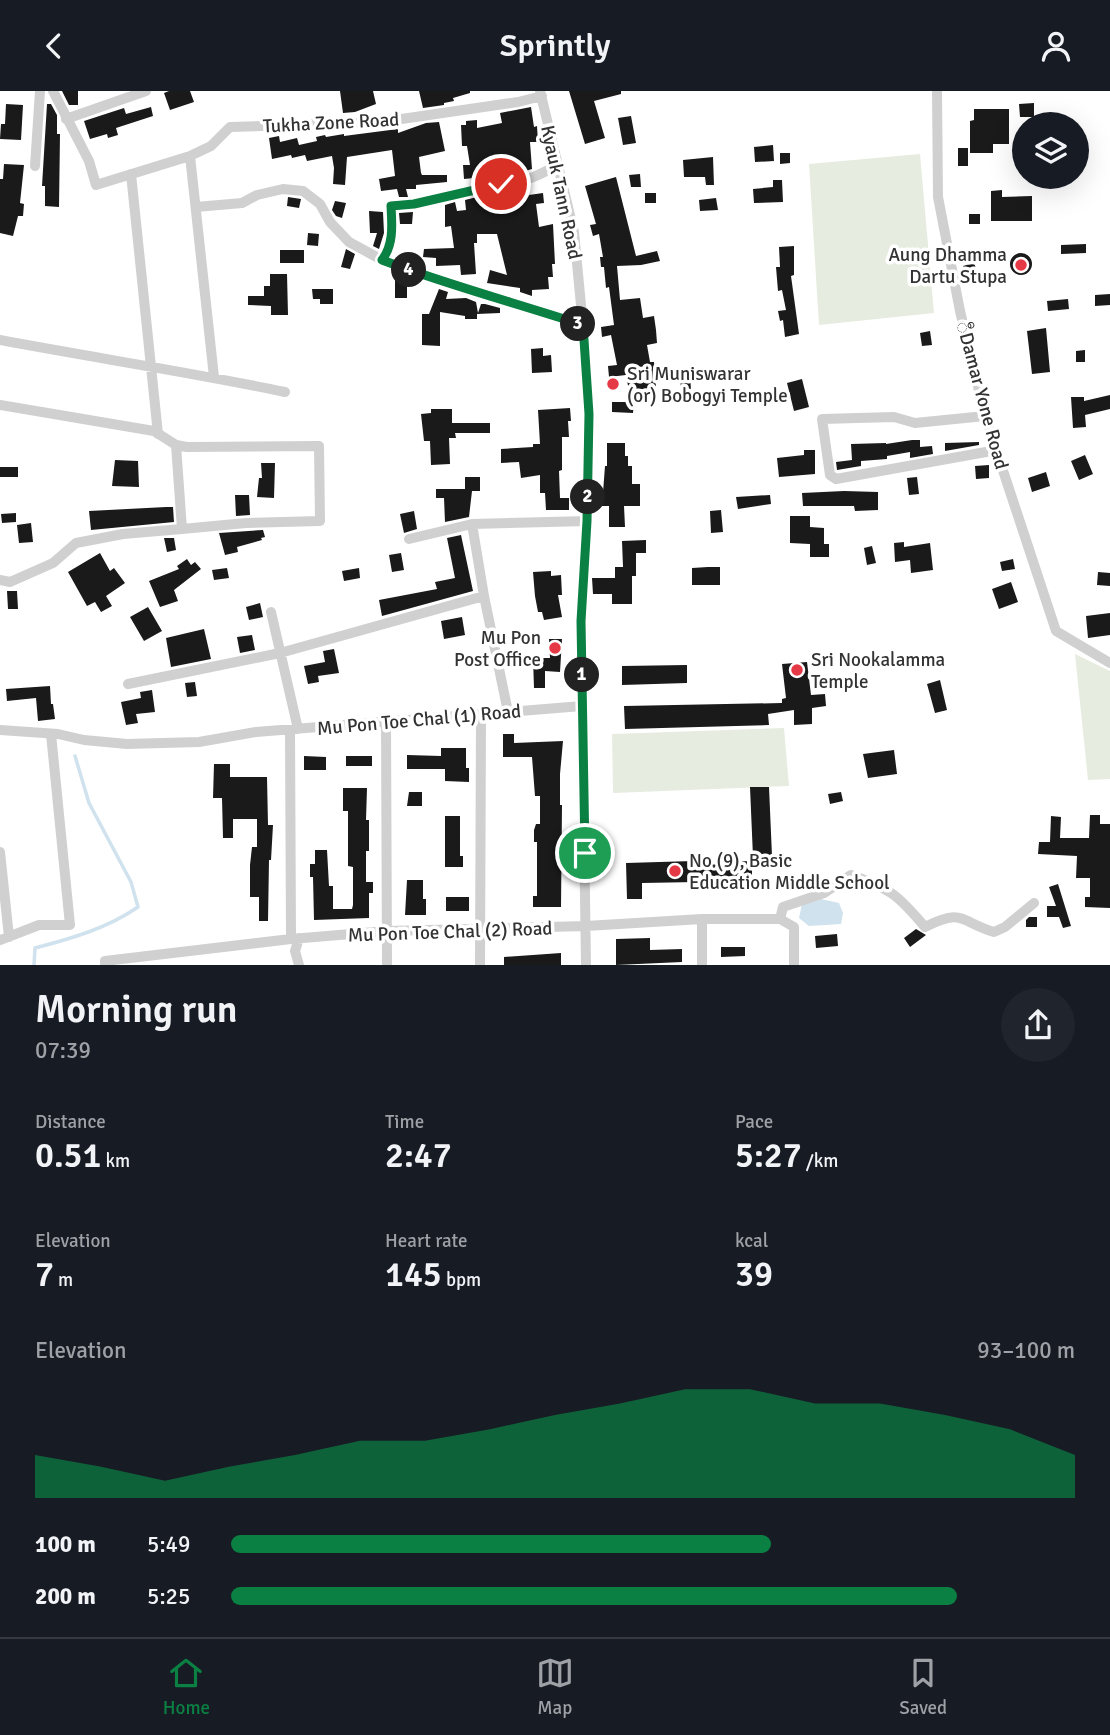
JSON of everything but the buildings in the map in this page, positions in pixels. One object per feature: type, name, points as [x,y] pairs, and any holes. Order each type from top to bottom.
[{"type":"street","points":[[36,166],[40,91]]},
{"type":"street","points":[[53,91],[66,119],[146,91]]},
{"type":"street","name":"ီDamar Yone Road","points":[[937,91],[938,197],[960,311],[985,416],[1056,631],[1110,663]]},
{"type":"street","name":"Tukha Zone Road","points":[[66,119],[89,161],[96,185],[190,156],[211,146],[230,127],[381,121],[518,102],[541,93]]},
{"type":"street","name":"Kyauk Tann Road","points":[[541,93],[574,232],[589,414],[587,521],[581,621],[586,965]]},
{"type":"street","points":[[190,156],[214,377]]},
{"type":"street","points":[[382,260],[388,251],[392,234],[391,206],[414,204],[501,184],[515,184],[558,165]]},
{"type":"street","points":[[131,174],[158,434]]},
{"type":"street","points":[[195,208],[242,203],[257,195],[283,189],[303,191],[320,204],[330,222],[349,242],[382,260],[477,294],[583,325]]},
{"type":"street","points":[[0,340],[285,392]]},
{"type":"street","points":[[0,405],[158,434],[176,445],[187,447],[319,446],[320,521],[246,523],[123,534],[76,543],[52,563],[10,582],[0,580]]},
{"type":"street","points":[[985,416],[915,423],[894,417],[822,419],[830,475],[836,479],[997,450]]},
{"type":"street","points":[[176,445],[182,529]]},
{"type":"street","points":[[409,539],[472,524],[587,521]]},
{"type":"street","points":[[472,524],[508,712]]},
{"type":"street","points":[[128,684],[280,653],[484,596]]},
{"type":"street","points":[[271,612],[294,729],[295,951],[299,965]]},
{"type":"street","name":"Mu Pon Toe Chal (1) Road","points":[[0,730],[51,733],[127,744],[199,742],[256,732],[582,706]]},
{"type":"street","points":[[480,965],[481,715]]},
{"type":"street","points":[[387,723],[387,965]]},
{"type":"street","points":[[0,852],[5,938],[39,925],[70,926],[51,733]]},
{"type":"street","points":[[780,919],[783,907],[824,893],[851,875],[883,886],[902,900],[925,927],[943,917],[958,916],[994,932],[1005,927],[1034,903]]},
{"type":"street","points":[[702,919],[702,965]]},
{"type":"street","name":"Mu Pon Toe Chal (2) Road","points":[[105,963],[295,939],[387,931],[586,926],[702,919],[780,919],[794,927],[794,965]]},
{"type":"street","points":[[191,953],[191,965]]},
{"type":"shaded area","points":[[920,154],[934,313],[819,325],[809,164]]},
{"type":"shaded area","points":[[1075,654],[1110,671],[1110,779],[1088,780]]},
{"type":"shaded area","points":[[784,728],[789,786],[613,793],[612,734]]},
{"type":"water","points":[[821,899],[839,903],[843,913],[841,924],[809,926],[799,918],[802,904]]},
{"type":"waterway","points":[[34,965],[35,948],[101,927],[138,907],[131,882],[89,803],[75,756]]},
{"type":"place","name":"Aung Dhamma Dartu Stupa","points":[[1021,265]]},
{"type":"place","name":"Sri Muniswarar (or) Bobogyi Temple","points":[[613,384]]},
{"type":"place","name":"Mu Pon Post Office","points":[[555,648]]},
{"type":"place","name":"Sri Nookalamma Temple","points":[[797,670]]},
{"type":"place","name":"No.(9), Basic Education Middle School","points":[[675,871]]},
{"type":"route","points":[[501,184],[414,204],[391,206],[392,234],[388,251],[382,260],[477,294],[583,325],[589,414],[587,521],[581,621],[585,853]]}]
